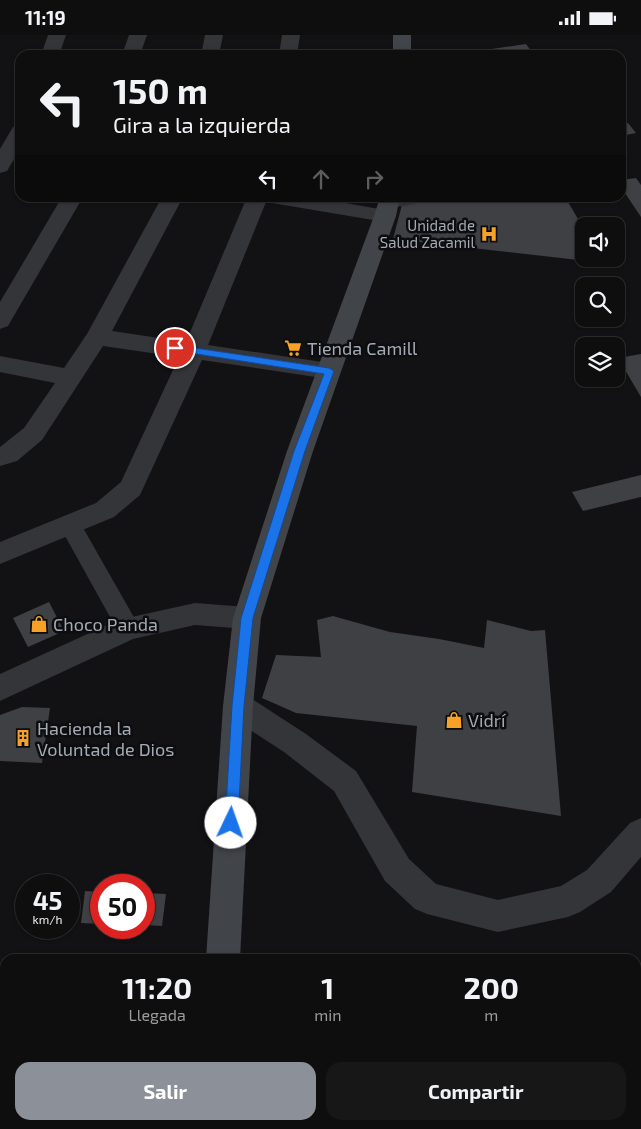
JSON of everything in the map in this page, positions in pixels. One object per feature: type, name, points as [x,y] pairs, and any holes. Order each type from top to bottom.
[{"type":"main road","points":[[402,35],[402,50]]},
{"type":"main road","points":[[224,954],[238,706],[247,618],[300,451],[388,205]]},
{"type":"street","points":[[52,50],[57,35]]},
{"type":"street","points":[[133,50],[138,35]]},
{"type":"street","points":[[211,50],[214,35]]},
{"type":"street","points":[[289,50],[291,35]]},
{"type":"street","points":[[0,321],[70,202]]},
{"type":"street","points":[[0,457],[8,454],[33,433],[97,337],[170,202]]},
{"type":"street","points":[[0,553],[105,510],[131,488],[194,351],[256,202]]},
{"type":"street","points":[[332,202],[388,205]]},
{"type":"street","points":[[97,337],[329,371]]},
{"type":"street","points":[[0,364],[69,377]]},
{"type":"street","points":[[70,525],[128,628]]},
{"type":"street","points":[[0,688],[128,628],[195,614],[247,618]]},
{"type":"street","points":[[238,706],[295,743],[345,781],[397,870],[427,898],[498,916],[568,901],[599,881],[641,833]]},
{"type":"lane","points":[[388,205],[410,202]]},
{"type":"building","points":[[526,44],[530,50],[485,50]]},
{"type":"building","points":[[626,123],[628,123],[636,133],[626,135]]},
{"type":"building","points":[[636,178],[641,185],[641,217],[626,194],[626,179]]},
{"type":"building","name":"Unidad de Salud Zacamil","points":[[403,202],[568,202],[577,217],[575,217],[575,260],[393,239]]},
{"type":"building","points":[[641,354],[641,397],[625,370],[625,357]]},
{"type":"building","points":[[641,475],[641,497],[583,511],[572,492]]},
{"type":"building","name":"Choco Panda","points":[[49,602],[64,631],[28,647],[13,618]]},
{"type":"building","name":"Vidrí","points":[[333,616],[390,632],[484,648],[487,620],[531,631],[545,630],[561,816],[412,792],[417,726],[296,713],[262,698],[276,655],[321,657],[317,620]]},
{"type":"building","name":"Hacienda la Voluntad de Dios","points":[[22,707],[50,708],[42,763],[0,761],[0,715]]},
{"type":"building","points":[[85,891],[90,891],[90,923],[81,923]]},
{"type":"building","points":[[155,894],[166,894],[162,926],[155,926]]},
{"type":"place","name":"Unidad de Salud Zacamil","points":[[489,234]]},
{"type":"place","name":"Tienda Camill","points":[[293,348]]},
{"type":"place","name":"Choco Panda","points":[[39,624]]},
{"type":"place","name":"Vidrí","points":[[454,720]]},
{"type":"place","name":"Hacienda la Voluntad de Dios","points":[[23,738]]},
{"type":"route","points":[[175,348],[329,371],[300,451],[247,618],[238,706],[231,823]]}]
